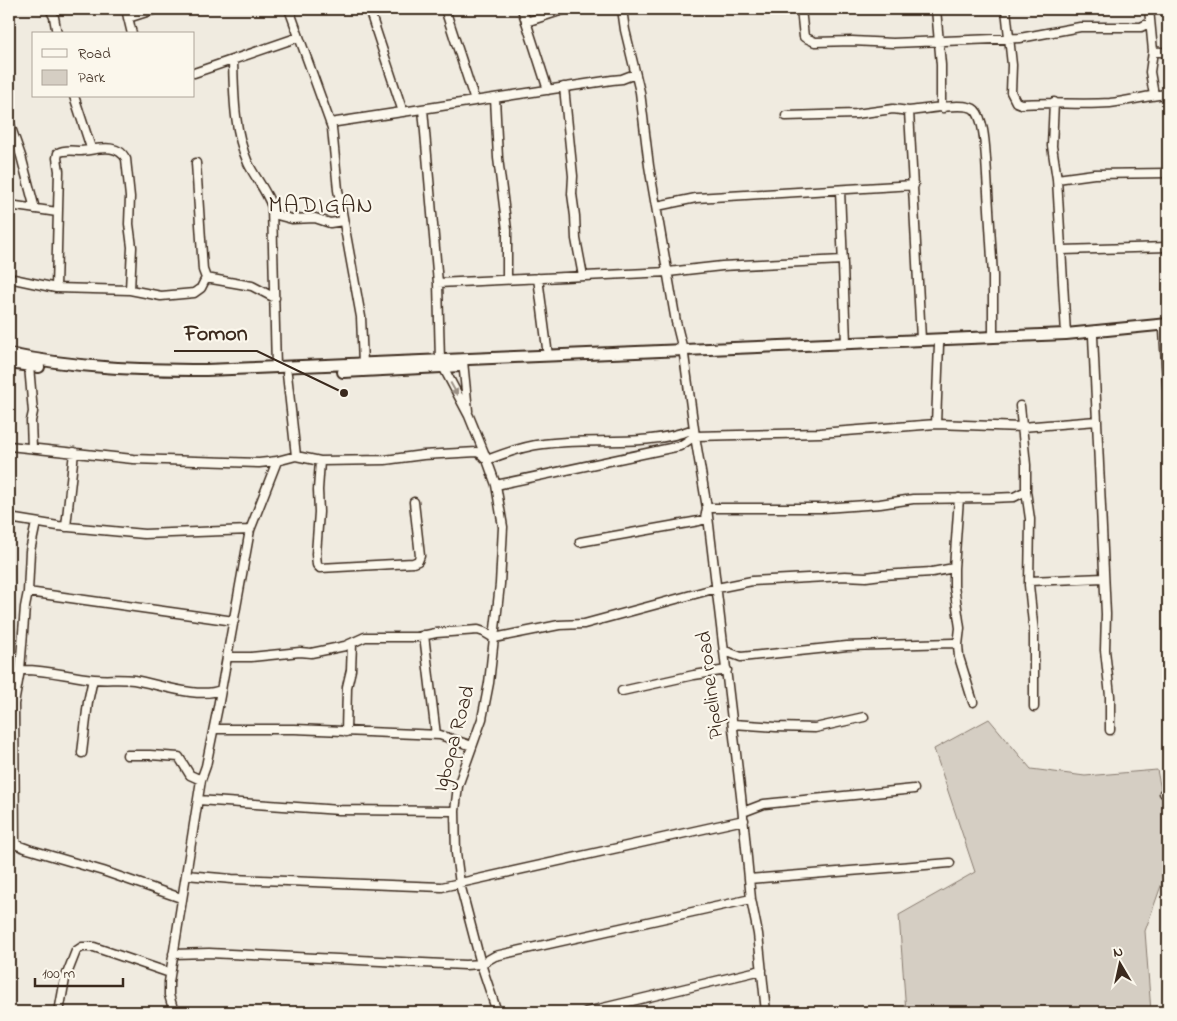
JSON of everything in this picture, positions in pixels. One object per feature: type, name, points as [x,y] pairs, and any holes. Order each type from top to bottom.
[{"type":"main road","points":[[9,363],[72,372],[151,377],[206,377],[846,342],[1066,334],[1167,327]]},
{"type":"main road","points":[[464,363],[548,356],[939,344],[1093,336],[1167,327]]},
{"type":"main road","points":[[9,354],[73,365],[152,370],[276,368],[363,364],[441,364]]},
{"type":"street","points":[[50,9],[54,17],[57,32]]},
{"type":"street","points":[[126,9],[132,32]]},
{"type":"street","points":[[128,18],[156,9]]},
{"type":"street","points":[[289,9],[330,122],[343,221],[361,317],[363,364]]},
{"type":"street","points":[[369,9],[403,112]]},
{"type":"street","points":[[445,9],[476,101]]},
{"type":"street","points":[[522,9],[548,90]]},
{"type":"street","points":[[526,22],[566,9]]},
{"type":"street","name":"Pipeline road","points":[[622,9],[640,92],[649,166],[684,352],[707,508],[725,651],[751,899],[758,934],[766,1012]]},
{"type":"street","points":[[801,9],[804,37],[812,42],[893,43],[1032,37],[1080,27],[1141,27],[1149,24]]},
{"type":"street","points":[[936,9],[941,104],[943,108]]},
{"type":"street","points":[[1006,9],[1012,66],[1012,97],[1016,102],[1021,104],[1054,102],[1079,104],[1112,102],[1168,94]]},
{"type":"street","points":[[1149,9],[1153,51],[1150,72],[1154,95]]},
{"type":"street","points":[[195,74],[299,37]]},
{"type":"street","points":[[1153,51],[1168,54]]},
{"type":"street","points":[[233,61],[234,110],[242,146],[249,164],[270,199],[273,214],[276,368]]},
{"type":"street","points":[[330,122],[423,110],[622,79],[635,74]]},
{"type":"street","points":[[564,87],[573,176],[572,194],[576,240],[583,276]]},
{"type":"street","points":[[75,98],[91,148]]},
{"type":"street","points":[[496,98],[498,158],[507,230],[507,279]]},
{"type":"street","points":[[1054,102],[1052,146],[1057,179],[1066,334]]},
{"type":"street","points":[[786,116],[856,114],[893,109],[909,111],[962,105],[971,106],[976,110],[982,126],[984,140],[993,268],[993,337]]},
{"type":"street","points":[[423,110],[438,283],[441,364],[469,416]]},
{"type":"street","points":[[909,111],[920,339]]},
{"type":"street","points":[[9,122],[21,156],[35,209]]},
{"type":"street","points":[[56,288],[57,212],[60,172],[57,158],[58,153],[61,151],[82,151],[91,148],[109,148],[124,154],[126,159],[132,246],[130,290]]},
{"type":"street","points":[[9,278],[56,288],[130,290],[161,296],[194,293],[201,288],[206,278],[203,270],[196,163]]},
{"type":"street","points":[[1057,179],[1094,174],[1168,173]]},
{"type":"street","points":[[657,206],[696,198],[914,185]]},
{"type":"street","points":[[840,190],[846,342]]},
{"type":"street","points":[[9,205],[57,212]]},
{"type":"street","points":[[273,214],[292,219],[316,218],[330,223],[343,221]]},
{"type":"street","points":[[1062,250],[1168,247]]},
{"type":"street","points":[[438,283],[668,272],[722,266],[843,260]]},
{"type":"street","points":[[206,278],[252,286],[275,298]]},
{"type":"street","points":[[538,278],[548,356]]},
{"type":"street","points":[[1167,327],[1168,399]]},
{"type":"street","points":[[1093,336],[1106,614],[1105,650],[1110,696],[1110,730]]},
{"type":"street","points":[[936,424],[939,344]]},
{"type":"street","points":[[464,363],[469,416]]},
{"type":"street","points":[[29,366],[33,412],[31,421],[32,448]]},
{"type":"street","points":[[287,374],[296,456]]},
{"type":"street","points":[[1020,406],[1026,465],[1026,492],[1030,519],[1029,581],[1034,633],[1034,707]]},
{"type":"street","points":[[1168,414],[1168,438]]},
{"type":"street","name":"Igbopa Road","points":[[469,416],[496,485],[503,527],[500,584],[489,683],[482,719],[458,786],[455,811],[456,853],[460,884],[481,964],[497,1012]]},
{"type":"street","points":[[9,446],[133,459],[259,463],[296,456],[320,461],[385,460],[423,455],[477,452],[487,460],[501,454],[542,444],[653,440],[695,433],[820,433],[936,424],[1022,427],[1097,421]]},
{"type":"street","points":[[496,485],[680,446],[695,433]]},
{"type":"street","points":[[66,526],[74,452]]},
{"type":"street","points":[[174,1012],[169,995],[170,973],[201,780],[214,730],[250,530],[277,461]]},
{"type":"street","points":[[320,461],[318,490],[320,512],[316,554],[317,566],[320,568],[413,563],[418,561],[420,556],[414,502]]},
{"type":"street","points":[[580,542],[699,521],[705,518],[707,508],[824,508],[880,504],[913,499],[1014,497],[1026,492]]},
{"type":"street","points":[[959,498],[954,568],[954,586],[960,628],[958,645],[959,657],[973,702]]},
{"type":"street","points":[[9,518],[144,534],[250,530]]},
{"type":"street","points":[[36,522],[30,550],[28,592],[24,606],[20,670],[14,711],[15,842],[17,845],[28,849],[103,871],[181,898]]},
{"type":"street","points":[[227,657],[252,658],[300,652],[311,653],[352,644],[365,637],[417,637],[436,632],[478,630],[494,638],[560,625],[584,624],[717,588],[752,581],[845,576],[866,577],[932,572],[954,568]]},
{"type":"street","points":[[1029,581],[1104,578]]},
{"type":"street","points":[[28,592],[234,621]]},
{"type":"street","points":[[424,635],[436,735]]},
{"type":"street","points":[[725,651],[741,657],[848,646],[953,643],[958,645]]},
{"type":"street","points":[[346,732],[347,687],[351,670],[352,644]]},
{"type":"street","points":[[20,670],[44,670],[93,679],[127,679],[165,688],[210,693],[221,690]]},
{"type":"street","points":[[622,691],[694,675],[727,670]]},
{"type":"street","points":[[82,753],[88,702],[93,679]]},
{"type":"street","points":[[733,724],[776,728],[815,728],[864,717]]},
{"type":"street","points":[[214,730],[295,729],[436,735],[472,746]]},
{"type":"street","points":[[127,756],[150,755],[179,758],[190,775],[201,780]]},
{"type":"street","points":[[186,875],[232,879],[442,887],[743,816],[764,804],[914,789]]},
{"type":"street","points":[[198,800],[339,810],[455,811]]},
{"type":"street","points":[[749,879],[950,863]]},
{"type":"street","points":[[173,954],[209,953],[455,965],[481,964],[494,956],[751,899]]},
{"type":"street","points":[[60,1012],[66,975],[76,951],[82,947],[94,947],[170,973]]},
{"type":"street","points":[[586,1012],[762,970]]},
{"type":"green space","points":[[989,719],[1031,769],[1085,776],[1157,770],[1168,825],[1168,866],[1145,931],[1151,1012],[906,1012],[899,915],[975,872],[934,749]]},
{"type":"place","name":"Fomon","points":[[344,393]]},
{"type":"district","name":"MADIGAN","points":[[321,206]]}]
